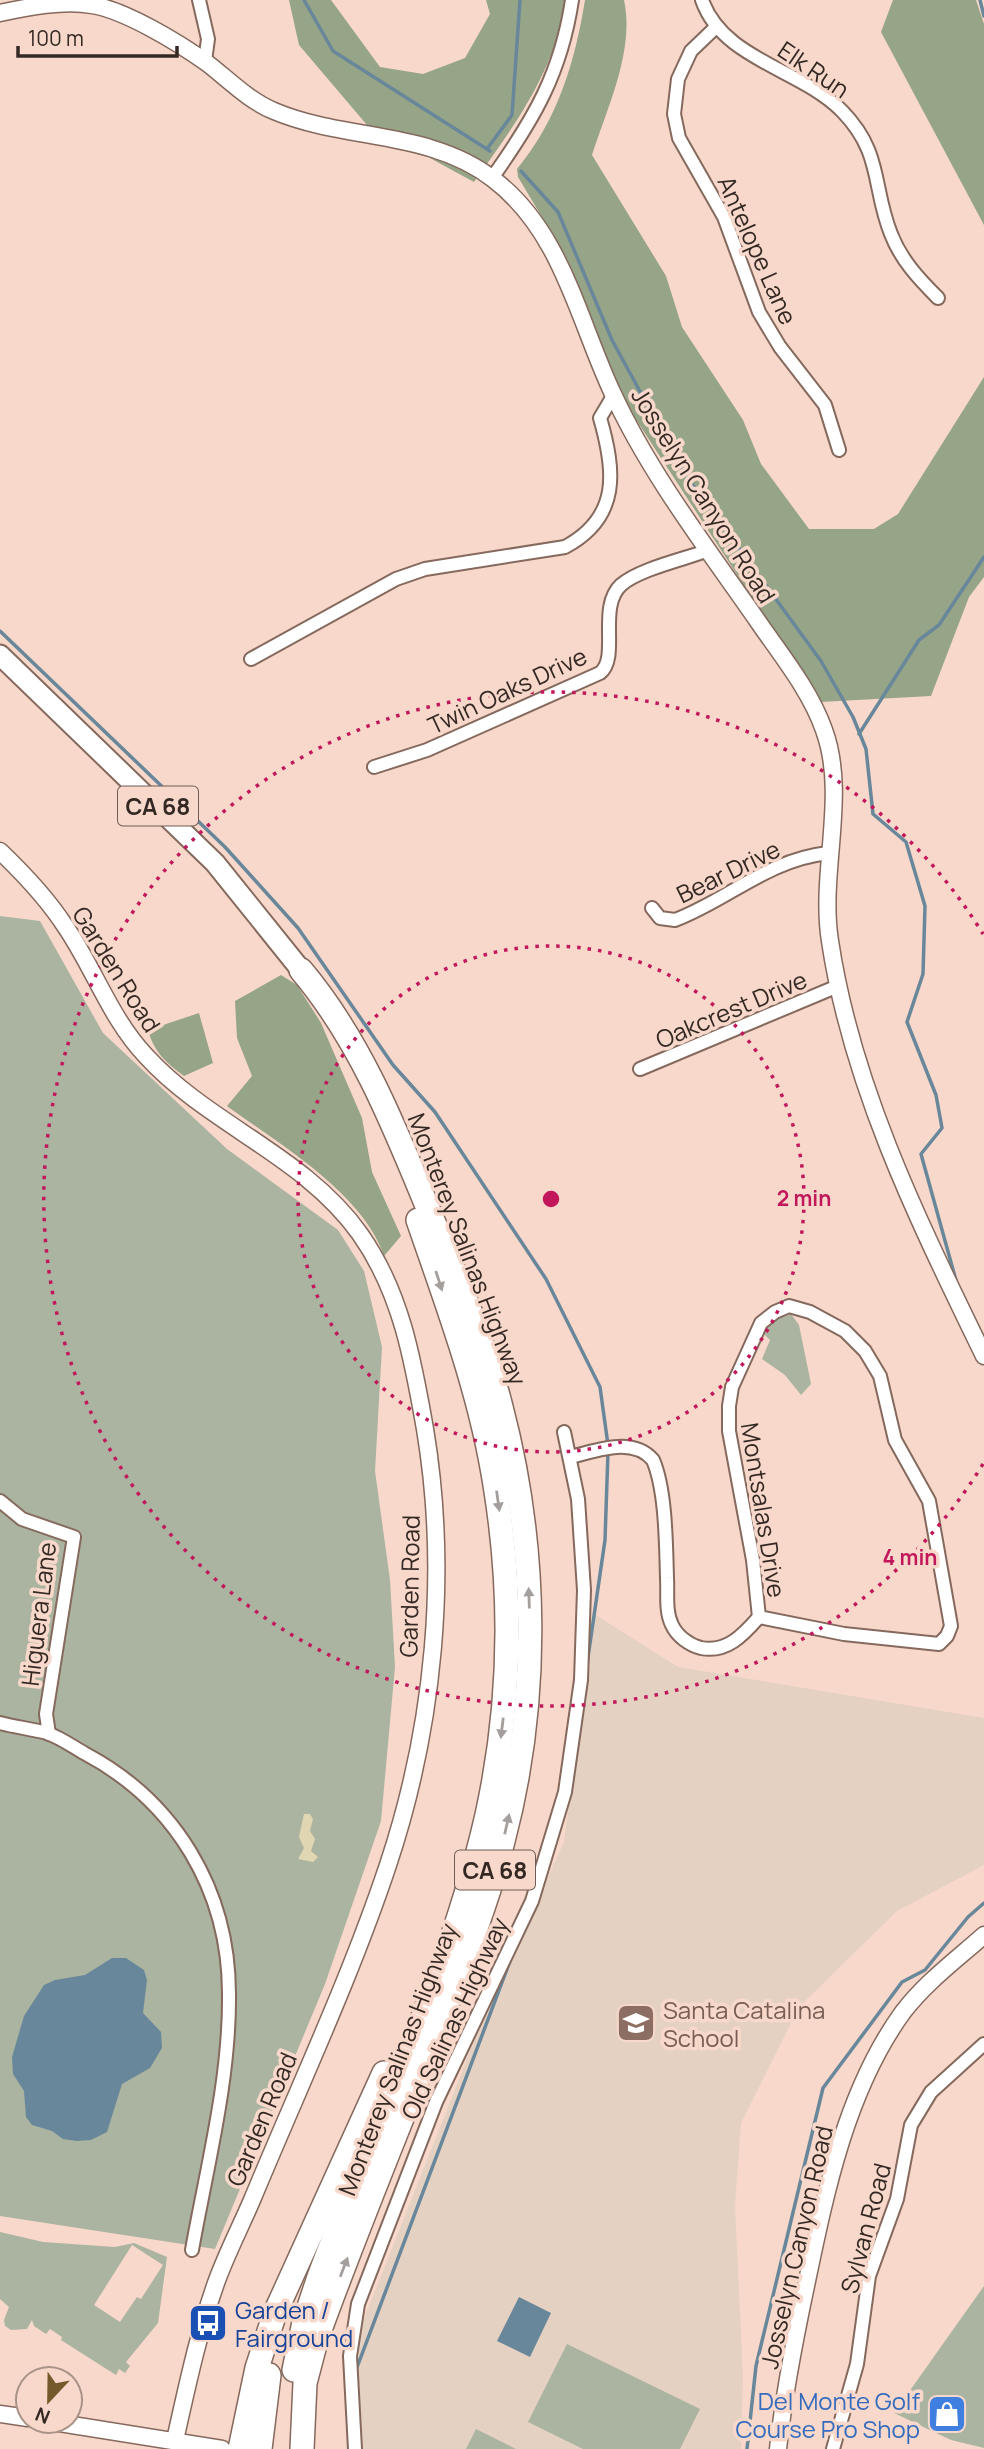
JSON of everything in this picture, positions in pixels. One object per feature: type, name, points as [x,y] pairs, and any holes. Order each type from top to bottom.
[{"type":"highway","name":"Monterey Salinas Highway","points":[[0,655],[215,863],[330,1009],[375,1086],[443,1244],[488,1363],[501,1406],[517,1485],[529,1612],[524,1728],[513,1797],[494,1875],[467,1952],[320,2330]]},
{"type":"highway","name":"Monterey Salinas Highway","points":[[301,970],[347,1049],[400,1171],[471,1382],[495,1482],[507,1592],[504,1703],[487,1815],[461,1905]]},
{"type":"highway","points":[[240,2449],[267,2335],[461,1905]]},
{"type":"highway","name":"CA 68","points":[[291,2449],[292,2381],[307,2311],[448,1949],[461,1905]]},
{"type":"highway","points":[[260,2449],[279,2327],[318,2219]]},
{"type":"highway","points":[[302,2449],[305,2383],[320,2330]]},
{"type":"highway","name":"CA 68","points":[[311,2449],[309,2395],[320,2330]]},
{"type":"street","points":[[199,0],[208,39],[205,61]]},
{"type":"street","points":[[492,178],[551,81],[564,48],[572,0]]},
{"type":"street","name":"Elk Run","points":[[702,0],[716,27],[738,46],[825,97],[850,120],[874,162],[890,233],[900,253],[938,298]]},
{"type":"street","name":"Josselyn Canyon Road","points":[[0,13],[20,5],[75,4],[105,8],[205,61],[244,94],[275,111],[308,122],[430,148],[461,158],[492,178],[524,210],[548,242],[563,270],[613,396],[639,442],[801,685],[824,729],[833,779],[825,890],[838,986],[863,1076],[909,1196],[984,1356]]},
{"type":"street","name":"Antelope Lane","points":[[716,27],[691,51],[678,79],[674,114],[679,138],[724,217],[759,312],[780,347],[825,405],[839,450]]},
{"type":"street","points":[[251,659],[396,579],[425,569],[565,547],[583,538],[596,523],[612,482],[611,453],[600,418],[604,407],[613,396]]},
{"type":"street","name":"Twin Oaks Drive","points":[[374,767],[427,750],[600,673],[606,662],[611,600],[620,587],[633,578],[709,550]]},
{"type":"street","name":"Garden Road","points":[[0,851],[38,890],[66,926],[121,1025],[148,1058],[200,1103],[306,1177],[348,1217],[362,1236],[388,1284],[403,1324],[427,1444],[433,1502],[433,1623],[426,1707],[410,1788],[388,1865],[361,1939],[217,2281],[194,2357],[175,2440]]},
{"type":"street","name":"Bear Drive","points":[[652,908],[660,918],[675,920],[768,871],[804,857],[828,853]]},
{"type":"street","name":"Oakcrest Drive","points":[[640,1069],[838,986]]},
{"type":"street","name":"Montsalas Drive","points":[[570,1457],[625,1446],[640,1450],[653,1460],[663,1522],[668,1609],[672,1625],[679,1635],[695,1646],[719,1648],[736,1641],[759,1617],[753,1560],[729,1431],[730,1396],[741,1363],[761,1323],[775,1312],[796,1307],[845,1331],[865,1352],[880,1376],[895,1440],[929,1501],[951,1626],[947,1636],[935,1645],[844,1634],[759,1617]]},
{"type":"street","name":"Old Salinas Highway","points":[[355,2449],[350,2356],[358,2304],[436,2102],[532,1900],[565,1792],[578,1702],[584,1601],[580,1521],[564,1433]]},
{"type":"street","name":"Higuera Lane","points":[[0,1501],[22,1519],[74,1537],[46,1714],[49,1734]]},
{"type":"street","points":[[0,1723],[49,1734],[103,1763],[131,1782],[174,1824],[206,1881],[221,1926],[228,1971],[227,2040],[217,2116],[191,2250]]},
{"type":"street","name":"Josselyn Canyon Road","points":[[778,2449],[785,2395],[814,2249],[838,2157],[863,2085],[882,2046],[914,1998],[984,1935]]},
{"type":"street","name":"Sylvan Road","points":[[833,2449],[857,2364],[869,2276],[897,2199],[911,2124],[931,2092],[984,2044]]},
{"type":"street","points":[[84,2426],[222,2449]]},
{"type":"shaded area","name":"Santa Catalina School","points":[[594,1614],[678,1667],[984,1718],[984,1865],[897,1911],[799,2007],[741,2123],[735,2205],[743,2376],[741,2449],[363,2449],[356,2339],[475,2039],[564,1842]]},
{"type":"green space","points":[[289,0],[331,0],[380,67],[423,74],[465,58],[490,14],[486,0],[566,0],[561,26],[543,74],[504,140],[474,182],[428,157],[384,145],[299,45]]},
{"type":"green space","points":[[585,0],[624,0],[626,19],[626,39],[618,79],[592,155],[666,276],[682,327],[743,420],[761,464],[809,529],[874,529],[898,514],[984,377],[984,577],[969,597],[931,696],[820,702],[633,415],[617,385],[567,259],[518,177],[517,169],[544,130],[563,89],[576,46]]},
{"type":"green space","points":[[893,0],[976,0],[984,24],[984,225],[881,32]]},
{"type":"green space","points":[[0,916],[40,921],[103,1033],[227,1149],[338,1230],[364,1271],[382,1347],[375,1471],[390,1580],[395,1667],[381,1821],[325,1984],[215,2249],[0,2216]]},
{"type":"green space","points":[[281,975],[297,985],[321,1023],[362,1118],[372,1172],[401,1236],[384,1256],[358,1211],[339,1191],[294,1154],[227,1106],[252,1076],[237,1038],[235,1001]]},
{"type":"green space","points":[[199,1013],[213,1063],[184,1076],[162,1056],[148,1030]]},
{"type":"green space","points":[[791,1314],[799,1325],[811,1384],[801,1395],[785,1375],[762,1359],[770,1340],[763,1333],[774,1320]]},
{"type":"green space","points":[[0,2232],[43,2242],[115,2247],[134,2243],[167,2257],[158,2323],[126,2362],[130,2366],[125,2373],[119,2369],[116,2375],[61,2340],[62,2337],[50,2329],[46,2334],[34,2326],[32,2320],[27,2329],[11,2330],[5,2326],[4,2320],[9,2307],[0,2299]],"holes":[[[132,2245],[163,2265],[141,2299],[137,2297],[120,2322],[94,2305]]]},
{"type":"green space","points":[[984,2286],[984,2448],[951,2440],[894,2413]]},
{"type":"green space","points":[[567,2344],[700,2409],[680,2449],[583,2449],[528,2422]]},
{"type":"green space","points":[[476,2429],[516,2449],[466,2449]]},
{"type":"sand","points":[[304,1814],[310,1814],[313,1819],[310,1831],[315,1839],[311,1851],[318,1857],[313,1862],[298,1859],[304,1848],[299,1837]]},
{"type":"water","points":[[112,1958],[126,1958],[144,1970],[147,1980],[143,2013],[161,2032],[162,2048],[150,2068],[122,2084],[107,2132],[91,2140],[63,2139],[52,2131],[32,2125],[26,2117],[24,2091],[13,2074],[12,2057],[24,2016],[44,1985],[55,1980],[85,1975]]},
{"type":"water","points":[[519,2297],[551,2313],[530,2357],[497,2341]]},
{"type":"waterway","points":[[304,0],[333,51],[490,151]]},
{"type":"waterway","points":[[487,149],[512,115],[520,0]]},
{"type":"waterway","points":[[980,0],[984,16]]},
{"type":"waterway","points":[[521,171],[558,212],[612,340],[686,476],[821,661],[853,717],[866,749],[873,814],[906,842],[925,906],[923,974],[907,1022],[936,1095],[942,1128],[921,1154],[957,1284]]},
{"type":"waterway","points":[[859,734],[919,640],[939,625],[984,557]]},
{"type":"waterway","points":[[0,631],[225,847],[298,928],[393,1065],[435,1112],[546,1279],[600,1387],[608,1445]]},
{"type":"waterway","points":[[587,1664],[605,1540],[608,1452]]},
{"type":"waterway","points":[[747,2449],[756,2366],[823,2088],[902,1982],[925,1970],[968,1917],[984,1903]]},
{"type":"waterway","points":[[356,2370],[510,1961]]},
{"type":"place","name":"Santa Catalina School","points":[[636,2023]]},
{"type":"place","name":"Garden / Fairground","points":[[208,2323]]},
{"type":"place","name":"Del Monte Golf Course Pro Shop","points":[[947,2414]]}]
